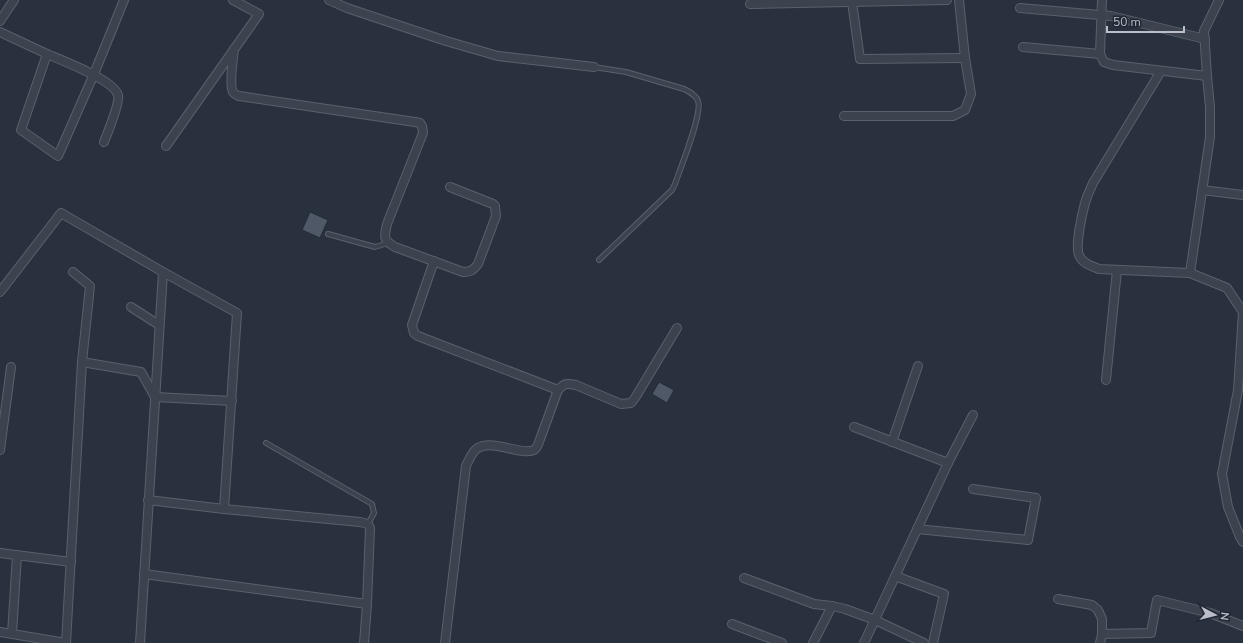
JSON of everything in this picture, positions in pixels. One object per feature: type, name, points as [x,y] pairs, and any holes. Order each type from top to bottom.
[{"type":"street","points":[[0,21],[14,0]]},
{"type":"street","points":[[47,54],[21,130],[58,156],[94,74],[124,0]]},
{"type":"street","points":[[166,146],[259,14],[233,0]]},
{"type":"street","points":[[329,0],[347,8],[446,41],[498,56],[594,67]]},
{"type":"street","points":[[750,4],[947,0]]},
{"type":"street","points":[[844,116],[953,116],[965,110],[971,94],[958,0]]},
{"type":"street","points":[[1102,0],[1100,54],[1104,62],[1113,65],[1207,76]]},
{"type":"street","points":[[1190,273],[1210,136],[1210,107],[1204,31],[1219,0]]},
{"type":"street","points":[[852,2],[860,60],[965,58]]},
{"type":"street","points":[[1020,8],[1111,16],[1205,39]]},
{"type":"street","points":[[0,32],[94,74],[114,88],[118,94],[118,102],[104,142]]},
{"type":"street","points":[[1023,47],[1100,54]]},
{"type":"street","points":[[234,49],[232,91],[239,96],[420,123],[423,133],[387,224],[385,238],[388,243],[395,247],[463,272],[470,272],[478,264],[496,216],[495,206],[450,187]]},
{"type":"street","points":[[1161,71],[1093,183],[1085,203],[1078,241],[1079,256],[1089,266],[1099,269],[1190,273],[1227,288],[1243,312],[1238,390],[1222,474],[1228,507],[1243,542]]},
{"type":"street","points":[[1202,190],[1243,195]]},
{"type":"street","points":[[0,292],[61,213],[237,313],[224,509]]},
{"type":"street","points":[[434,261],[412,325],[414,333],[418,336],[558,390]]},
{"type":"street","points":[[1106,380],[1117,270]]},
{"type":"street","points":[[0,632],[66,643],[82,362],[90,286],[73,272]]},
{"type":"street","points":[[140,643],[163,272]]},
{"type":"street","points":[[131,307],[159,325]]},
{"type":"street","points":[[445,643],[466,466],[473,453],[477,448],[485,445],[532,451],[536,448],[558,390],[564,384],[568,383],[576,385],[621,404],[631,403],[677,328]]},
{"type":"street","points":[[82,362],[141,372],[155,397]]},
{"type":"street","points":[[892,442],[918,366]]},
{"type":"street","points":[[0,450],[3,415],[11,367]]},
{"type":"street","points":[[155,397],[232,401]]},
{"type":"street","points":[[864,643],[948,462],[973,415]]},
{"type":"street","points":[[854,427],[948,462]]},
{"type":"street","points":[[917,529],[1028,540],[1036,498],[973,489]]},
{"type":"street","points":[[148,500],[368,524],[370,532],[364,643]]},
{"type":"street","points":[[0,553],[71,562]]},
{"type":"street","points":[[12,634],[16,555]]},
{"type":"street","points":[[144,574],[367,604]]},
{"type":"street","points":[[895,576],[944,594],[933,643]]},
{"type":"street","points":[[744,578],[814,604],[845,609],[875,620],[924,643]]},
{"type":"street","points":[[1058,599],[1092,605],[1098,610],[1102,618],[1102,634],[1100,643]]},
{"type":"street","points":[[1102,634],[1151,633],[1157,600],[1210,613],[1243,626]]},
{"type":"street","points":[[813,643],[832,606]]},
{"type":"street","points":[[732,624],[782,643]]},
{"type":"lane","points":[[594,67],[626,72],[684,89],[698,99],[699,105],[693,130],[672,190],[599,260]]},
{"type":"lane","points":[[328,234],[375,246],[388,243]]},
{"type":"lane","points":[[266,443],[372,504],[374,513],[368,524]]},
{"type":"building","points":[[310,212],[328,220],[320,238],[302,230]]},
{"type":"building","points":[[659,382],[674,390],[667,403],[652,394]]}]
